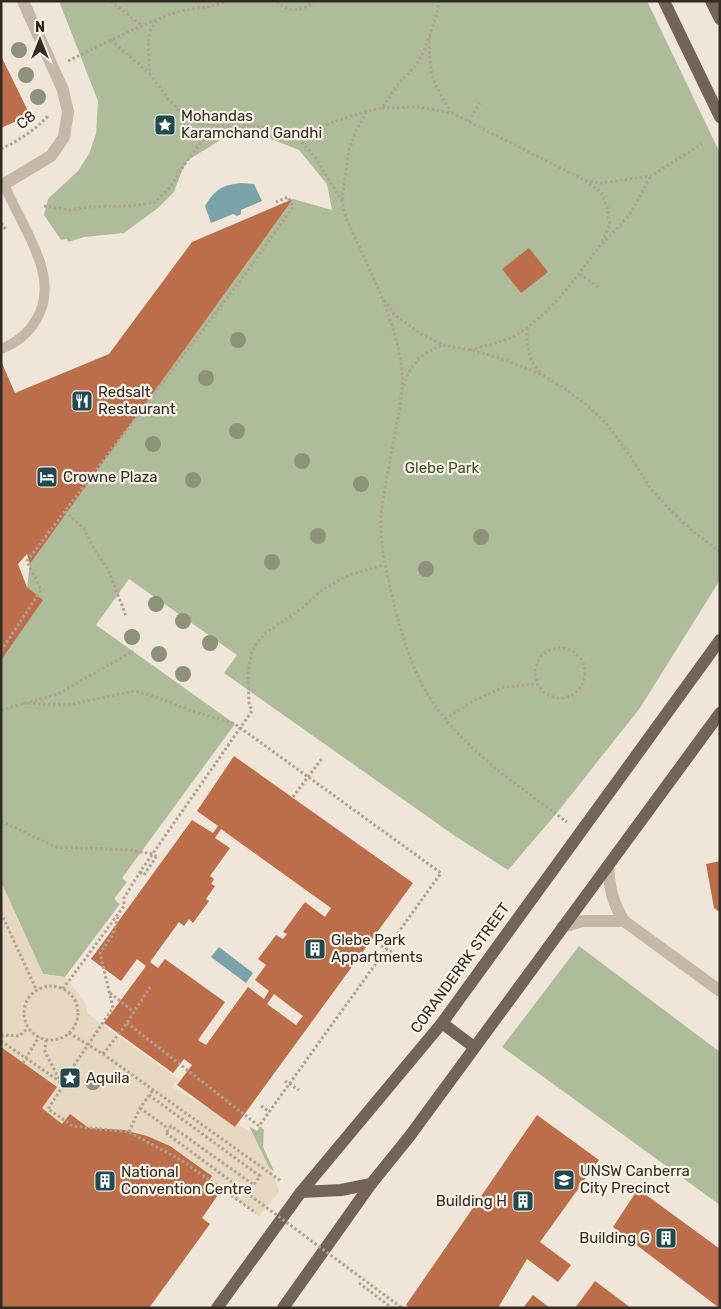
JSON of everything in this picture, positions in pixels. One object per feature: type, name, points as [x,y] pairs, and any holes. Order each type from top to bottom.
[{"type":"main road","points":[[664,1],[720,116]]},
{"type":"main road","points":[[675,1],[677,27]]},
{"type":"main road","points":[[711,1],[720,20]]},
{"type":"main road","name":"CORANDERRK STREET","points":[[217,1308],[301,1192],[442,1023],[720,640]]},
{"type":"main road","points":[[283,1308],[371,1184],[409,1137],[720,713]]},
{"type":"main road","points":[[442,1023],[474,1047]]},
{"type":"main road","points":[[301,1192],[341,1190],[371,1184]]},
{"type":"street","points":[[3,185],[51,156],[64,137],[68,112],[63,90],[54,68],[22,1]]},
{"type":"street","points":[[608,866],[610,894],[624,921],[720,991]]},
{"type":"street","points":[[562,927],[583,920],[624,921]]},
{"type":"lane","points":[[1,349],[11,345],[30,330],[42,310],[45,299],[44,279],[39,258],[3,185]]},
{"type":"path","points":[[111,1],[141,25]]},
{"type":"path","points":[[54,68],[141,25],[176,12],[220,5],[227,1]]},
{"type":"path","points":[[277,1],[285,8],[293,10],[302,9],[314,1]]},
{"type":"path","points":[[382,108],[400,82],[416,65],[424,51],[437,14],[439,1]]},
{"type":"path","points":[[150,74],[148,43],[150,31],[157,20]]},
{"type":"path","points":[[430,33],[429,60],[435,86],[452,113]]},
{"type":"path","points":[[112,40],[150,74],[168,99],[190,120],[203,125],[251,126],[291,130],[319,127],[367,110],[382,108],[420,107],[452,113],[584,180],[601,192],[607,207],[610,225],[600,246]]},
{"type":"path","points":[[468,121],[480,103]]},
{"type":"path","points":[[342,200],[349,150],[367,110]]},
{"type":"path","name":"C8","points":[[1,149],[38,127],[51,113]]},
{"type":"path","points":[[44,206],[70,210],[154,203],[171,186],[202,141],[218,126]]},
{"type":"path","points":[[291,130],[302,140],[315,157],[342,200],[346,218],[382,297],[389,318],[402,372],[402,393]]},
{"type":"path","points":[[584,180],[601,182],[651,176],[702,144]]},
{"type":"path","points":[[470,350],[516,335],[527,328],[559,299],[600,246],[630,212],[651,176]]},
{"type":"path","points":[[1,651],[41,590],[26,561],[246,272],[293,207],[288,197],[276,202]]},
{"type":"path","points":[[1,223],[10,235]]},
{"type":"path","points":[[580,274],[600,288]]},
{"type":"path","points":[[382,297],[395,315],[420,334],[443,345],[497,357],[543,375]]},
{"type":"path","points":[[527,328],[526,340],[533,365],[543,375],[588,406],[606,423],[651,489],[695,533],[720,552]]},
{"type":"path","points":[[443,345],[432,349],[416,361],[410,369],[402,393],[382,508],[381,536],[384,565],[397,618],[417,673],[431,700],[445,718],[468,744],[570,824]]},
{"type":"path","points":[[65,511],[84,529],[108,569],[126,616]]},
{"type":"path","points":[[63,989],[119,914],[124,906],[124,898],[140,872],[252,711],[249,703],[248,673],[252,651],[264,634],[302,608],[322,590],[348,575],[384,565]]},
{"type":"path","points":[[562,648],[570,650],[583,662],[585,670],[583,685],[572,696],[564,698],[548,695],[542,691],[538,684],[535,676],[536,667],[546,653],[562,648]]},
{"type":"path","points":[[1,710],[58,694],[133,651]]},
{"type":"path","points":[[445,718],[476,699],[504,686],[538,684]]},
{"type":"path","points":[[23,703],[68,705],[135,691],[235,724],[441,873],[259,1126],[126,1023]]},
{"type":"path","points":[[293,797],[323,757]]},
{"type":"path","points":[[1,821],[56,847],[131,850],[152,854],[158,858],[144,875],[140,872]]},
{"type":"path","points":[[1,913],[37,991]]},
{"type":"path","points":[[119,914],[113,934],[100,953],[113,1008],[87,1044],[48,1109],[73,1126],[129,1132],[181,1160],[256,1213]]},
{"type":"path","points":[[378,943],[396,955]]},
{"type":"path","points":[[45,987],[63,989],[75,1001],[78,1010],[77,1018],[69,1033],[58,1039],[46,1040],[28,1028],[24,1012],[26,1003],[37,991],[45,987]]},
{"type":"path","points":[[103,1054],[150,987]]},
{"type":"path","points":[[109,992],[134,1012]]},
{"type":"path","points":[[1,1035],[19,1036],[28,1028]]},
{"type":"path","points":[[69,1033],[103,1054],[281,1181]]},
{"type":"path","points":[[23,1063],[39,1037]]},
{"type":"path","points":[[46,1040],[45,1052],[62,1083]]},
{"type":"path","points":[[1,1041],[62,1083]]},
{"type":"path","points":[[285,1082],[299,1090]]},
{"type":"path","points":[[129,1132],[140,1108],[153,1090]]},
{"type":"path","points":[[149,1095],[260,1176],[254,1185],[171,1126],[166,1133],[402,1308]]},
{"type":"path","points":[[262,1106],[270,1112]]},
{"type":"path","points":[[140,1108],[169,1129]]},
{"type":"path","points":[[359,1283],[392,1308]]},
{"type":"green space","name":"Glebe Park","points":[[59,1],[647,1],[720,153],[720,580],[640,708],[556,814],[508,870],[455,836],[224,673],[237,655],[129,579],[96,625],[235,724],[122,878],[127,882],[114,899],[120,904],[65,977],[43,974],[1,882],[1,660],[27,587],[30,564],[293,199],[332,210],[327,184],[299,150],[258,134],[224,138],[188,160],[174,192],[158,208],[124,233],[84,237],[68,242],[67,239],[61,240],[44,215],[48,199],[78,171],[89,154],[96,134],[98,101]]},
{"type":"green space","points":[[579,946],[720,1052],[720,1205],[502,1047]]},
{"type":"green space","points":[[249,1126],[257,1131],[260,1126],[264,1130],[263,1147],[274,1171],[269,1168]]},
{"type":"shaded area","points":[[1,882],[43,974],[65,977],[85,1002],[88,1014],[178,1079],[172,1087],[251,1132],[274,1177],[279,1192],[259,1216],[147,1136],[124,1130],[89,1128],[70,1114],[62,1124],[42,1108],[1,1047]]},
{"type":"water","points":[[241,183],[254,184],[262,201],[241,210],[241,214],[237,216],[233,214],[211,223],[205,206],[209,200],[219,189]]},
{"type":"water","points":[[219,947],[253,973],[246,983],[211,957]]},
{"type":"building","points":[[1,56],[30,115],[1,128]]},
{"type":"building","name":"Crowne Plaza","points":[[293,199],[30,564],[27,554],[18,564],[27,587],[43,600],[1,660],[1,361],[15,393],[109,354],[192,242]]},
{"type":"building","points":[[529,248],[548,272],[521,293],[502,269]]},
{"type":"building","name":"Glebe Park Appartments","points":[[234,756],[413,883],[235,1127],[177,1085],[192,1065],[184,1059],[173,1073],[104,1023],[146,966],[137,959],[121,981],[91,959],[192,820],[213,833],[218,826],[197,811]],"holes":[[[221,829],[331,908],[325,917],[305,902],[283,932],[287,934],[283,939],[276,935],[258,959],[266,965],[255,980],[269,991],[264,999],[248,987],[206,1045],[198,1040],[225,1002],[165,959],[158,968],[150,962],[179,922],[184,926],[189,919],[193,923],[209,901],[206,899],[215,886],[211,884],[214,879],[210,876],[230,848],[215,838]],[[274,994],[303,1016],[296,1025],[267,1004]]]},
{"type":"building","points":[[720,861],[720,912],[714,908],[706,864]]},
{"type":"building","name":"National Convention Centre","points":[[1,1047],[57,1087],[42,1108],[62,1124],[70,1114],[89,1128],[124,1130],[147,1136],[170,1146],[212,1176],[206,1186],[218,1195],[202,1218],[210,1224],[149,1308],[1,1308]]},
{"type":"building","name":"Building H","points":[[537,1115],[599,1160],[540,1242],[571,1265],[558,1282],[527,1259],[498,1308],[410,1308],[406,1305]]},
{"type":"building","name":"Building G","points":[[638,1189],[720,1249],[720,1308],[717,1308],[613,1227]]},
{"type":"building","points":[[595,1281],[631,1308],[575,1308]]},
{"type":"building","points":[[533,1295],[550,1308],[523,1308]]},
{"type":"place","name":"Mohandas Karamchand Gandhi","points":[[165,125]]},
{"type":"place","name":"Redsalt Restaurant","points":[[82,401]]},
{"type":"place","name":"Crowne Plaza","points":[[47,477]]},
{"type":"place","name":"Glebe Park Appartments","points":[[315,949]]},
{"type":"place","name":"Aquila","points":[[70,1078]]},
{"type":"place","name":"UNSW Canberra City Precinct","points":[[564,1180]]},
{"type":"place","name":"National Convention Centre","points":[[105,1181]]},
{"type":"place","name":"Building H","points":[[523,1201]]},
{"type":"place","name":"Building G","points":[[666,1238]]}]
